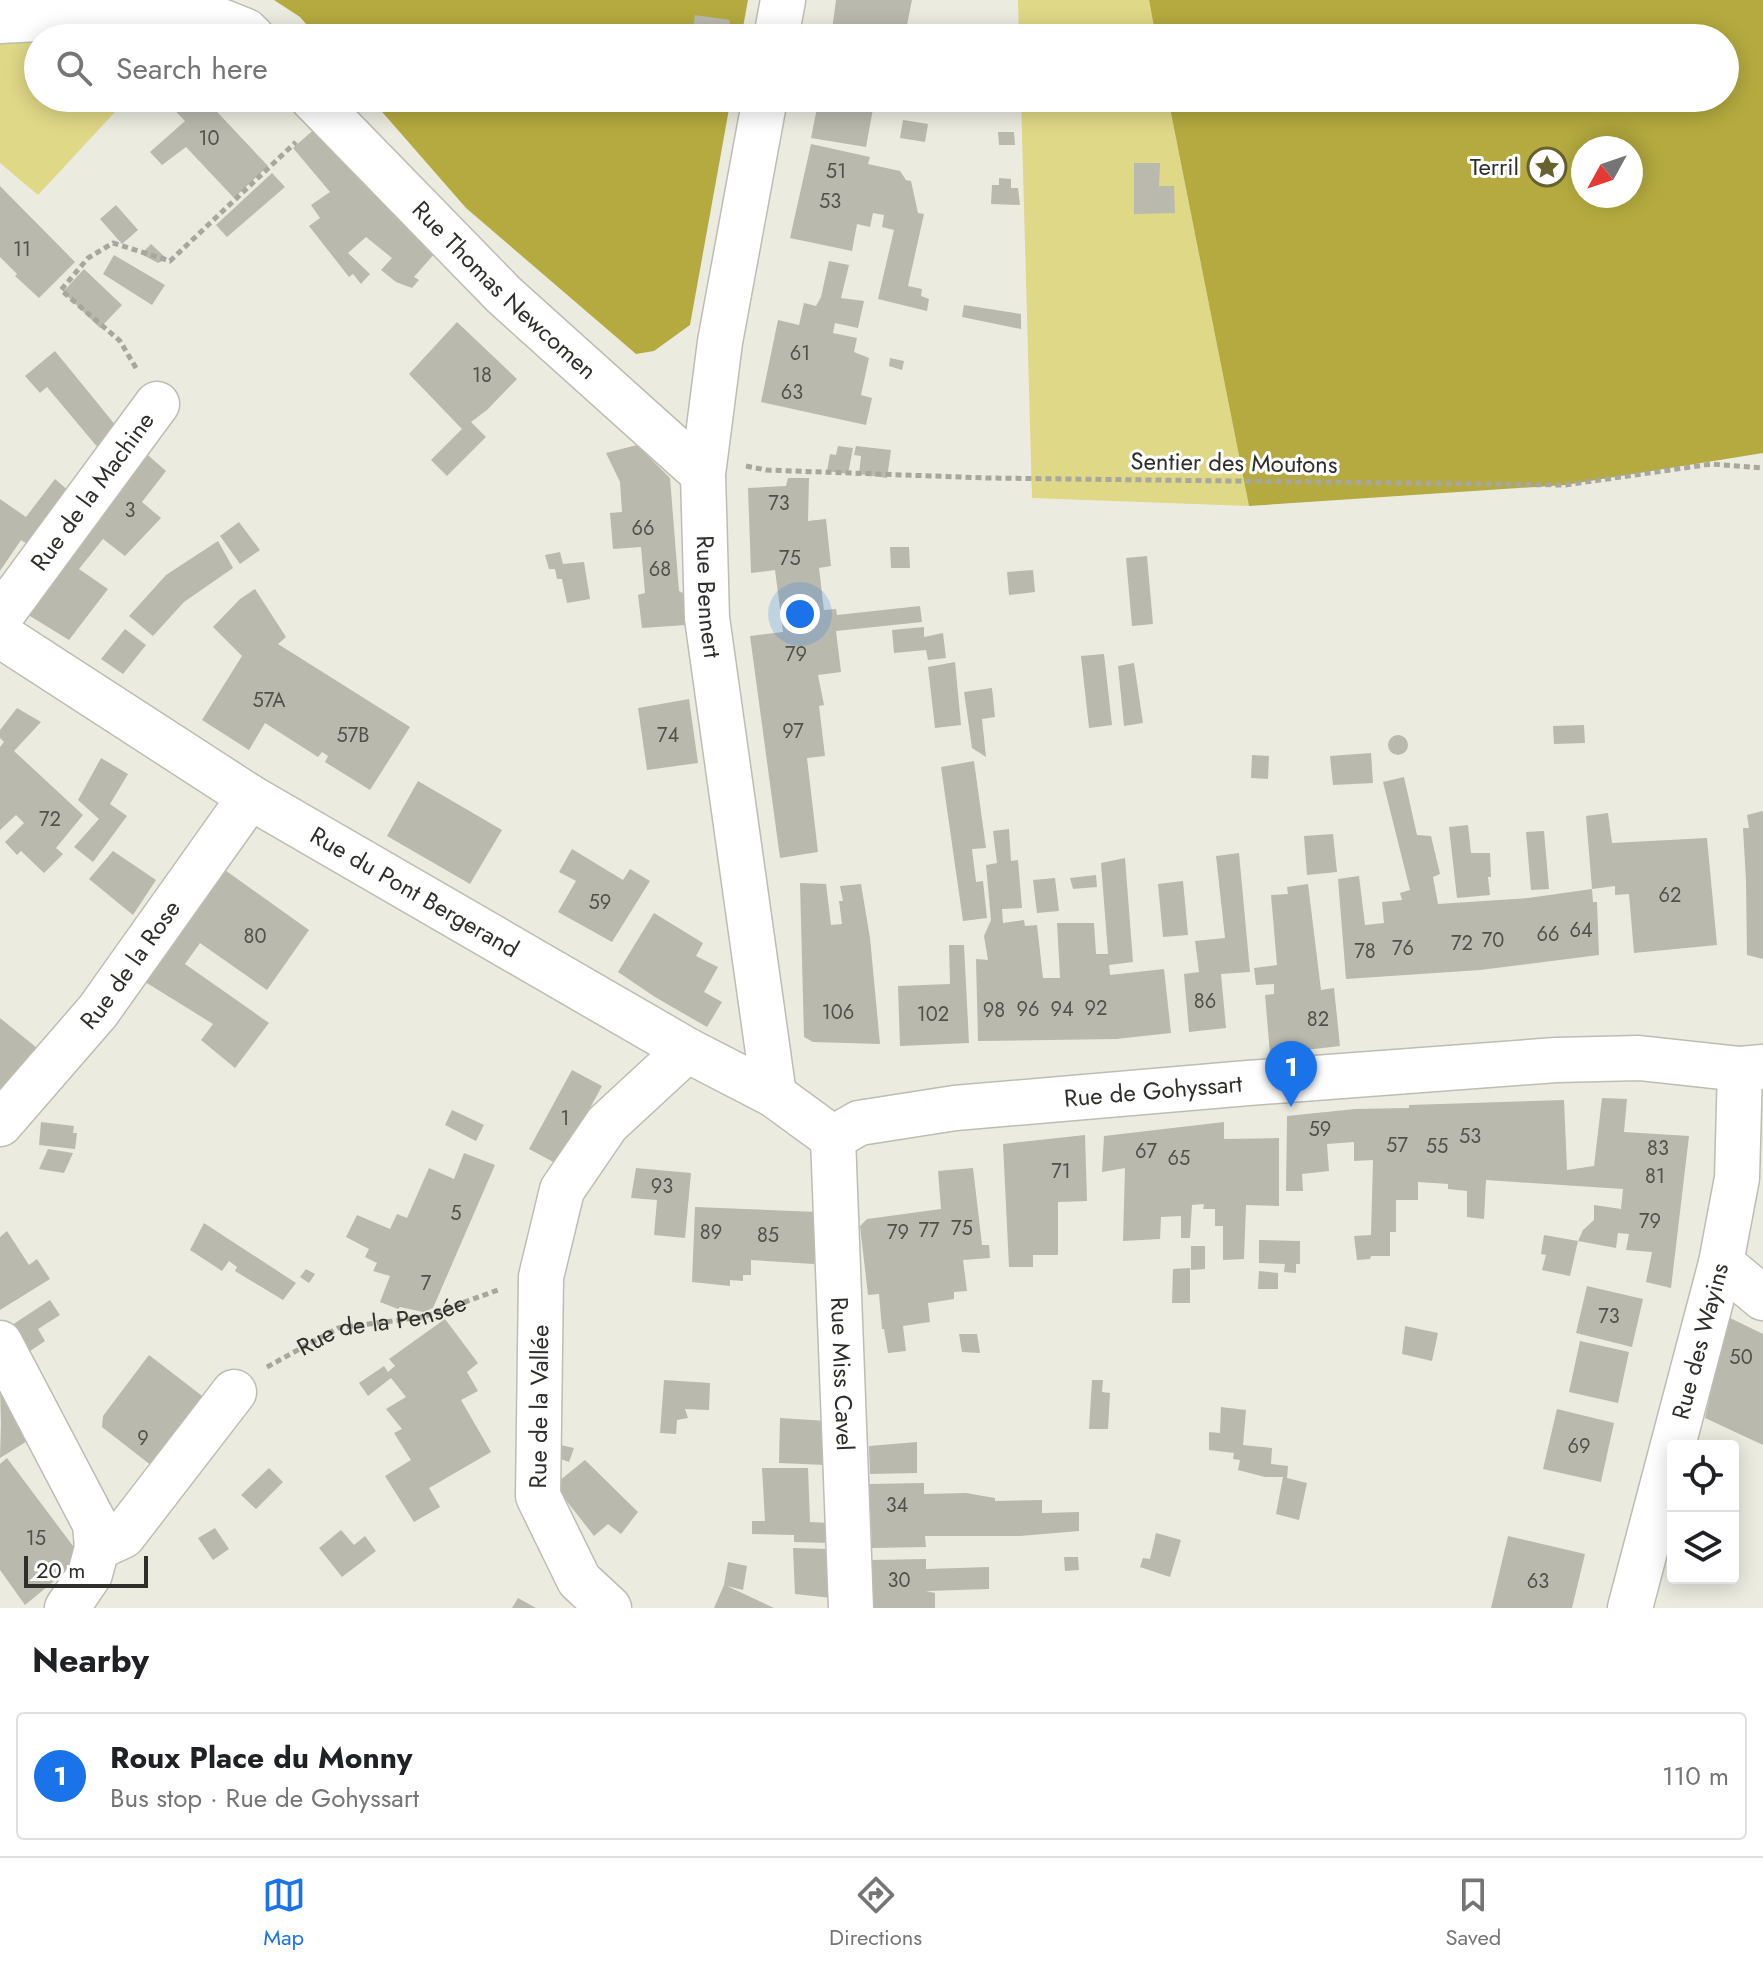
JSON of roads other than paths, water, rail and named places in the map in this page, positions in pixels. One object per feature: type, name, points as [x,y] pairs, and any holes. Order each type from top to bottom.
[{"type":"street","points":[[779,24],[783,0]]},
{"type":"street","points":[[0,21],[196,11],[228,24]]},
{"type":"street","name":"Rue Thomas Newcomen","points":[[327,112],[504,295],[704,466]]},
{"type":"street","name":"Rue Bennert","points":[[762,112],[720,342],[704,466],[707,618],[774,1095]]},
{"type":"street","name":"Rue de la Machine","points":[[0,617],[157,404]]},
{"type":"street","name":"Rue du Pont Bergerand","points":[[0,635],[250,797],[687,1050],[774,1095],[833,1138]]},
{"type":"street","name":"Rue de la Rose","points":[[0,1124],[98,1011],[250,797]]},
{"type":"street","name":"Rue de la Vallée","points":[[609,1608],[579,1580],[538,1496],[541,1277],[562,1190],[607,1124],[687,1050]]},
{"type":"street","name":"Rue de Gohyssart","points":[[833,1138],[859,1123],[955,1108],[1279,1081],[1556,1060],[1639,1058],[1752,1068]]},
{"type":"street","name":"Rue des Wayins","points":[[1630,1608],[1721,1263],[1737,1178],[1752,1068]]},
{"type":"street","name":"Rue Miss Cavel","points":[[833,1138],[851,1608]]},
{"type":"street","points":[[1721,1263],[1763,1298]]},
{"type":"street","points":[[0,1343],[95,1524],[97,1548],[90,1574],[67,1608]]},
{"type":"street","points":[[97,1548],[123,1536],[234,1392]]},
{"type":"place","name":"Terril","points":[[1547,167]]},
{"type":"place","name":"Roux Place du Monny","points":[[1291,1107]]}]
